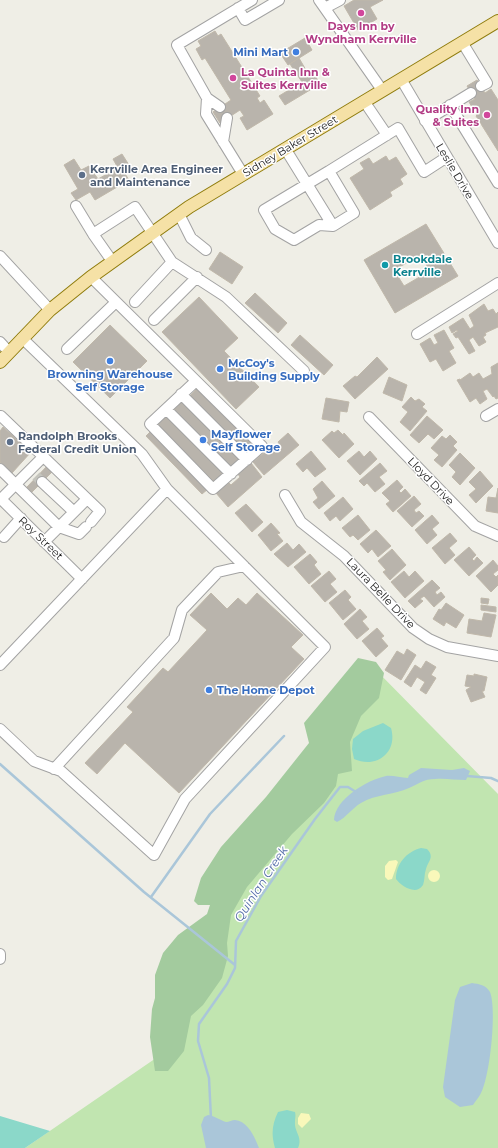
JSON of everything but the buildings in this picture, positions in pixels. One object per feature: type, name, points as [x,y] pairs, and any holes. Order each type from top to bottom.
[{"type":"main road","name":"Sidney Baker Street","points":[[0,362],[50,310],[112,261],[179,214],[498,21]]},
{"type":"street","points":[[220,107],[207,98],[177,45],[252,0]]},
{"type":"street","points":[[238,8],[245,20],[278,0]]},
{"type":"street","points":[[340,0],[322,4],[382,90]]},
{"type":"street","points":[[462,42],[487,83],[481,86]]},
{"type":"street","name":"Leslie Drive","points":[[401,79],[447,157],[495,230],[498,243]]},
{"type":"street","points":[[425,120],[471,93]]},
{"type":"street","points":[[207,98],[206,114],[243,174]]},
{"type":"street","points":[[364,101],[387,135]]},
{"type":"street","points":[[450,105],[498,183]]},
{"type":"street","points":[[223,142],[227,118]]},
{"type":"street","points":[[329,171],[354,213],[332,226],[320,225],[294,240],[274,229],[264,210],[398,128],[424,172],[447,157]]},
{"type":"street","points":[[286,150],[332,226]]},
{"type":"street","points":[[76,206],[112,261]]},
{"type":"street","points":[[93,234],[134,207],[172,262],[226,297],[304,371]]},
{"type":"street","points":[[179,214],[191,238],[206,250]]},
{"type":"street","points":[[0,256],[50,310]]},
{"type":"street","points":[[135,302],[172,262]]},
{"type":"street","points":[[91,277],[262,446],[213,489],[150,424],[196,381]]},
{"type":"street","points":[[154,320],[197,277]]},
{"type":"street","points":[[417,334],[498,283]]},
{"type":"street","points":[[66,349],[116,302]]},
{"type":"street","points":[[0,729],[34,761],[61,771],[154,855],[185,799],[326,647],[167,489],[142,454],[22,338]]},
{"type":"street","points":[[0,342],[9,352]]},
{"type":"street","points":[[181,394],[247,460]]},
{"type":"street","points":[[166,409],[231,474]]},
{"type":"street","points":[[486,416],[498,409]]},
{"type":"street","points":[[0,417],[1,416],[100,511],[79,534],[59,527],[0,469]]},
{"type":"street","name":"Lloyd Drive","points":[[369,416],[475,526],[498,536]]},
{"type":"street","points":[[1,499],[16,484],[36,476],[43,456]]},
{"type":"street","points":[[36,476],[74,512]]},
{"type":"street","points":[[0,665],[167,489]]},
{"type":"street","name":"Laura Belle Drive","points":[[285,495],[301,522],[344,556],[413,628],[429,639],[447,647],[498,656]]},
{"type":"street","name":"Roy Street","points":[[1,499],[82,579]]},
{"type":"street","points":[[44,542],[86,499]]},
{"type":"street","points":[[1,537],[20,518]]},
{"type":"street","points":[[54,769],[174,638],[182,610],[218,572],[244,566]]},
{"type":"street","points":[[0,954],[0,959]]},
{"type":"shaded area","points":[[358,658],[376,662],[384,673],[379,698],[361,716],[350,742],[352,771],[338,774],[336,786],[324,803],[292,834],[247,887],[231,915],[227,943],[228,956],[222,978],[203,1005],[191,1016],[184,1051],[168,1071],[155,1071],[150,1037],[152,1009],[155,998],[155,975],[163,953],[178,935],[207,914],[210,905],[198,905],[194,901],[201,878],[221,847],[266,797],[309,743],[304,723]]},
{"type":"shaded area","points":[[369,663],[498,794],[498,1148],[25,1148],[175,1045],[229,879]]},
{"type":"shaded area","points":[[383,723],[391,728],[392,737],[391,744],[384,756],[378,760],[370,762],[362,762],[354,759],[352,749],[353,739],[363,731]]},
{"type":"shaded area","points":[[421,768],[452,770],[464,768],[470,771],[466,780],[431,779],[403,790],[367,800],[358,805],[344,818],[337,822],[334,820],[340,805],[361,786],[386,776],[408,778],[409,775]]},
{"type":"shaded area","points":[[421,848],[427,849],[431,857],[425,871],[423,885],[417,890],[413,890],[398,882],[396,879],[396,874],[403,859],[411,852]]},
{"type":"shaded area","points":[[472,983],[484,986],[490,992],[493,1013],[493,1028],[484,1087],[473,1105],[460,1107],[445,1097],[443,1087],[455,1000],[460,987]]},
{"type":"shaded area","points":[[287,1110],[295,1112],[295,1126],[300,1141],[298,1148],[275,1148],[273,1138],[274,1121],[278,1112]]},
{"type":"shaded area","points":[[208,1115],[226,1122],[235,1120],[244,1123],[259,1148],[206,1148],[201,1125],[204,1117]]},
{"type":"shaded area","points":[[0,1116],[50,1131],[25,1148],[0,1148]]},
{"type":"sand","points":[[396,860],[398,862],[392,879],[388,880],[385,877],[385,866],[389,861]]},
{"type":"sand","points":[[436,870],[439,871],[439,881],[432,882],[429,881],[428,874],[429,871]]},
{"type":"sand","points":[[301,1113],[309,1114],[311,1119],[302,1128],[298,1124],[298,1118]]},
{"type":"waterway","points":[[151,897],[210,814],[284,736]]},
{"type":"waterway","points":[[0,764],[144,892],[235,965]]},
{"type":"waterway","name":"Quinlan Creek","points":[[467,776],[491,778],[498,781]]},
{"type":"waterway","name":"Quinlan Creek","points":[[211,1119],[209,1078],[198,1041],[199,1024],[227,984],[235,968],[236,941],[261,896],[315,819],[340,787],[348,787],[356,792]]},
{"type":"tunnel","points":[[36,476],[42,482]]},
{"type":"place","name":"Days Inn by Wyndham Kerrville","points":[[361,13]]},
{"type":"place","name":"Mini Mart","points":[[296,52]]},
{"type":"place","name":"La Quinta Inn & Suites Kerrville","points":[[233,78]]},
{"type":"place","name":"Quality Inn & Suites","points":[[487,115]]},
{"type":"place","name":"Kerrville Area Engineer and Maintenance","points":[[82,175]]},
{"type":"place","name":"Brookdale Kerrville","points":[[385,265]]},
{"type":"place","name":"Browning Warehouse Self Storage","points":[[110,361]]},
{"type":"place","name":"McCoy's Building Supply","points":[[220,369]]},
{"type":"place","name":"Mayflower Self Storage","points":[[203,440]]},
{"type":"place","name":"Randolph Brooks Federal Credit Union","points":[[10,442]]},
{"type":"place","name":"The Home Depot","points":[[209,690]]}]
